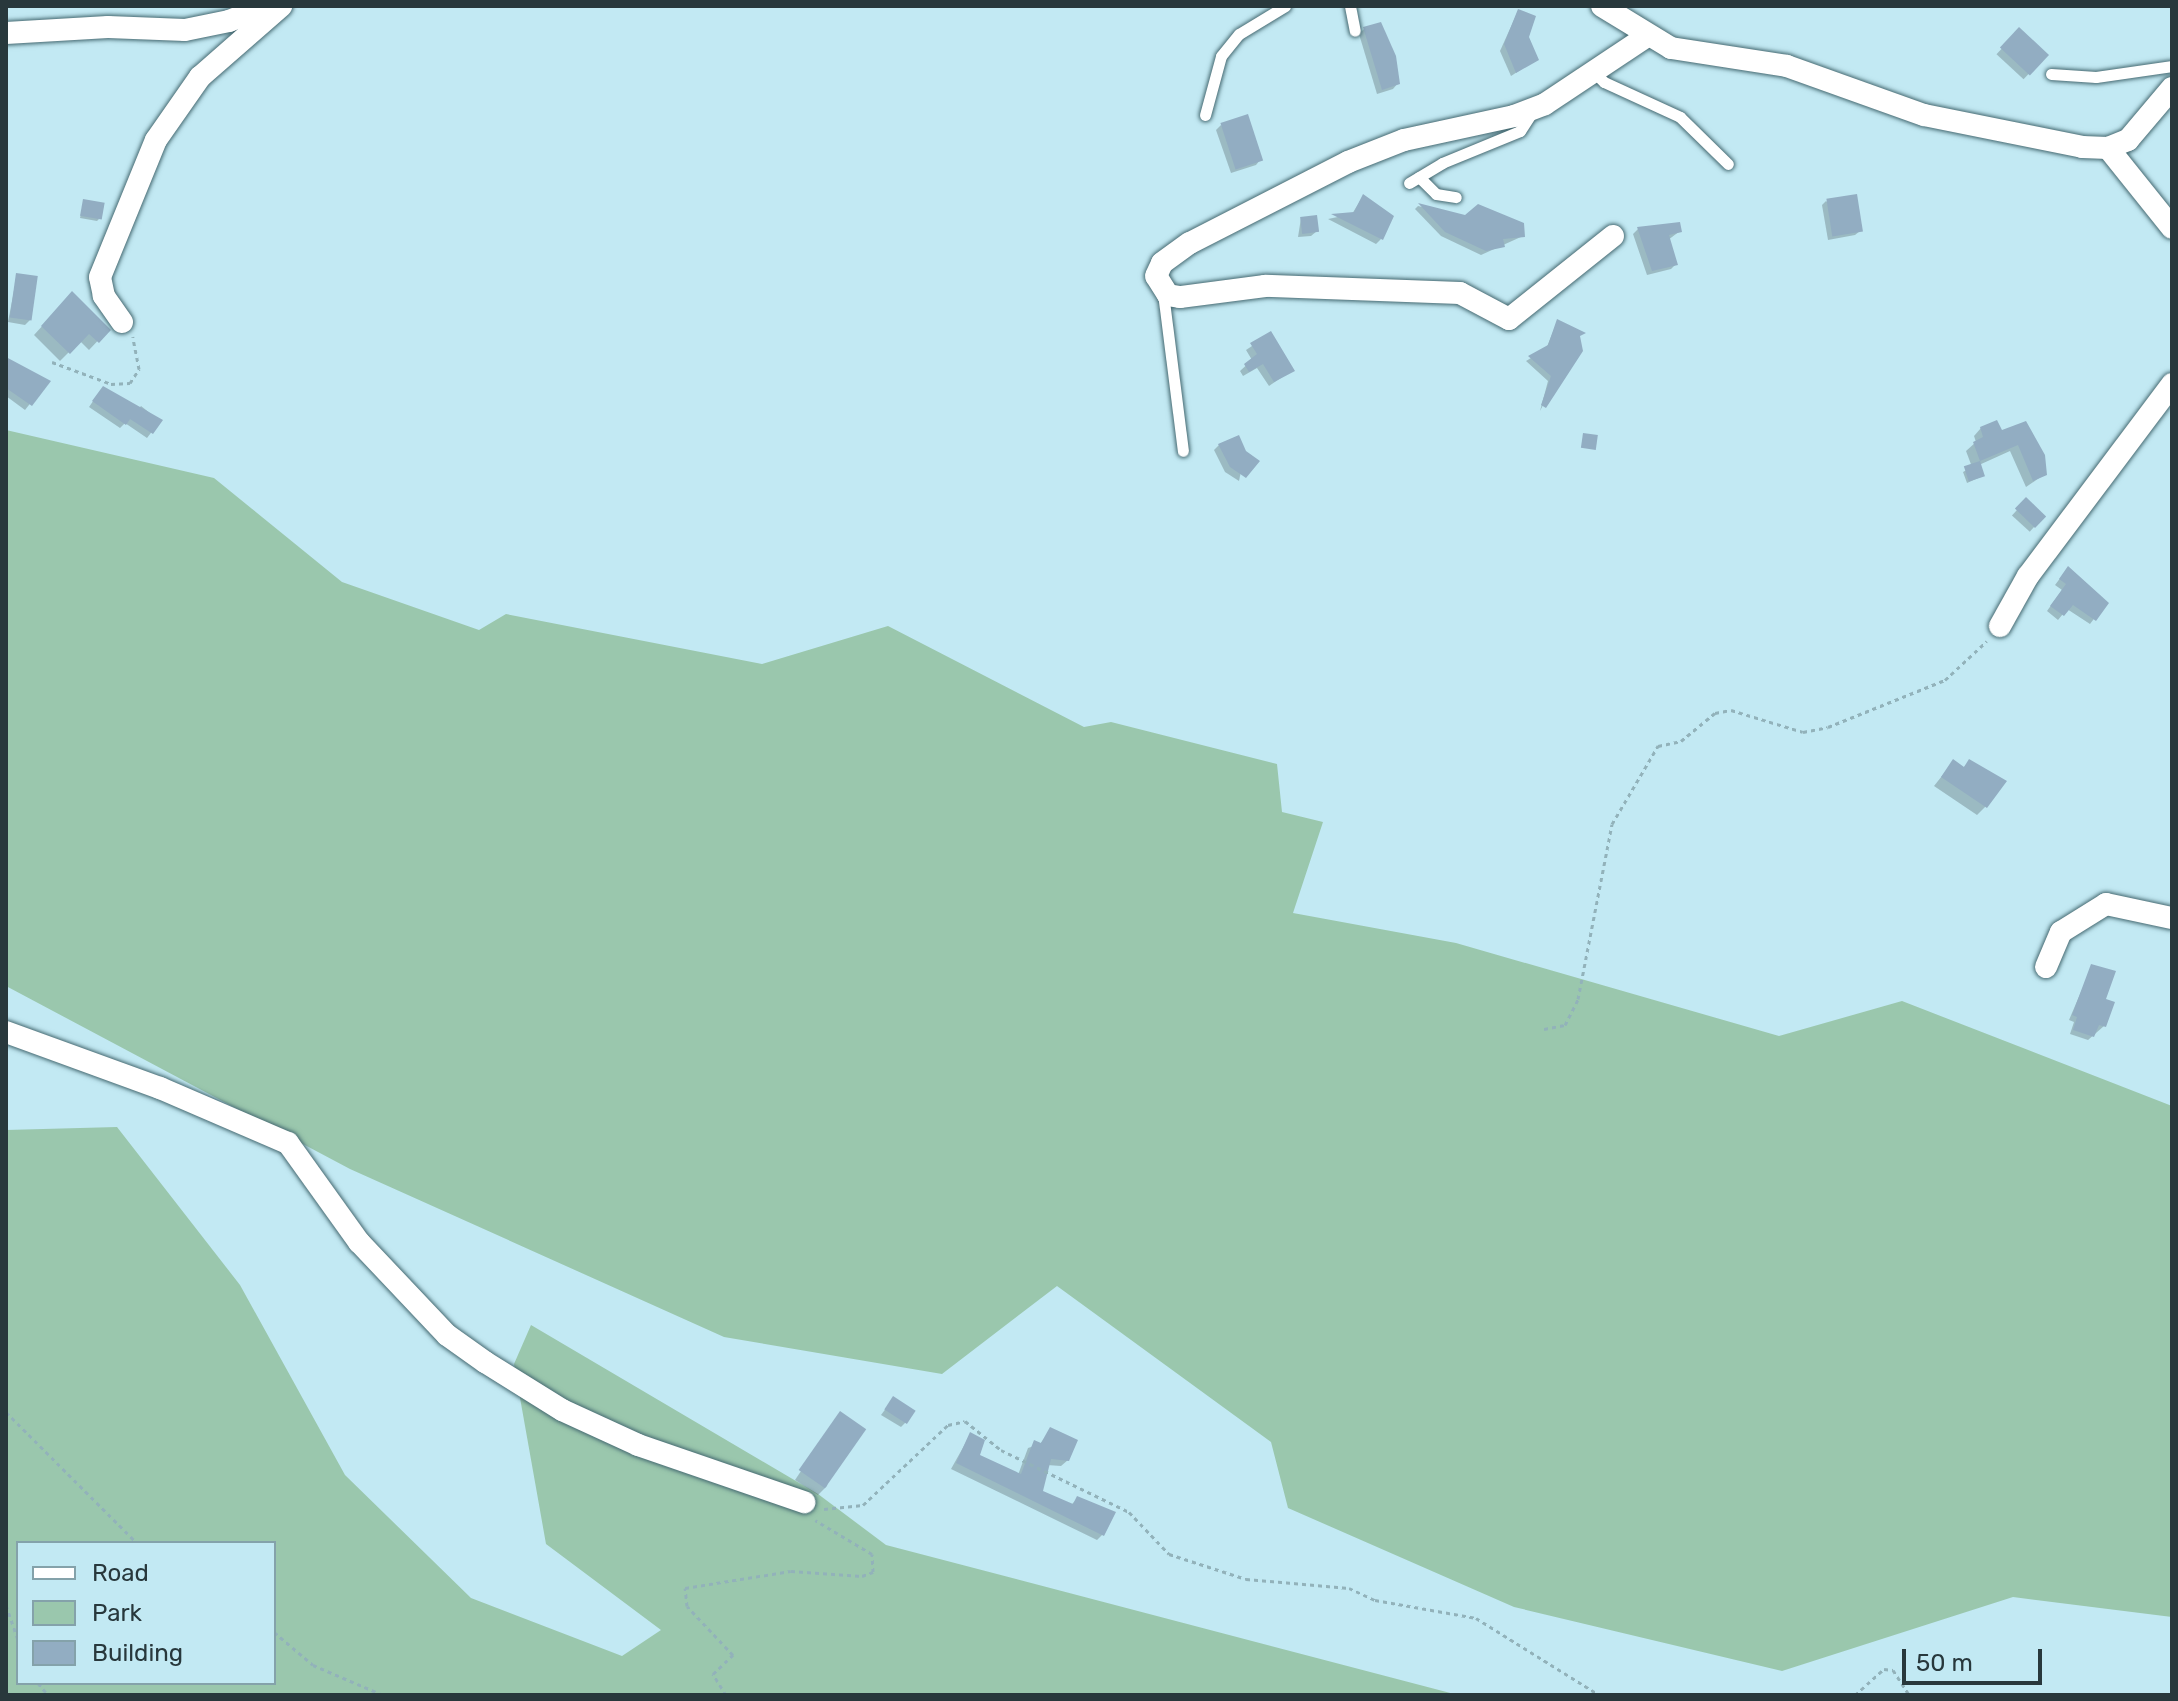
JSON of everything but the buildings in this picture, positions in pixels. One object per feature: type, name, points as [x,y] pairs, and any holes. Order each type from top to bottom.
[{"type":"street","points":[[6,33],[108,27],[185,30],[267,6]]},
{"type":"street","points":[[122,322],[104,296],[100,277],[156,140],[200,77],[281,6]]},
{"type":"street","points":[[1602,6],[1646,37],[1671,48],[1787,66],[1924,115],[2082,147],[2108,148],[2128,140],[2172,88]]},
{"type":"street","points":[[1613,236],[1509,319],[1460,293],[1265,286],[1180,297],[1162,288],[1156,276],[1162,263],[1190,243],[1348,162],[1404,140],[1535,107],[1646,37]]},
{"type":"street","points":[[2108,148],[2172,228]]},
{"type":"street","points":[[2000,626],[2028,576],[2172,384]]},
{"type":"street","points":[[2046,967],[2061,932],[2106,904],[2172,918]]},
{"type":"street","points":[[6,1032],[160,1088],[288,1143],[359,1242],[447,1335],[485,1362],[562,1410],[638,1445],[797,1499]]},
{"type":"lane","points":[[1205,115],[1221,56],[1239,34],[1285,6]]},
{"type":"lane","points":[[1350,6],[1355,31]]},
{"type":"lane","points":[[2051,74],[2096,77],[2172,66]]},
{"type":"lane","points":[[1592,70],[1617,89],[1680,117],[1728,164]]},
{"type":"lane","points":[[1456,197],[1436,194],[1414,180],[1520,131],[1535,107]]},
{"type":"lane","points":[[1162,288],[1183,451]]},
{"type":"path","points":[[52,362],[111,384],[130,383],[139,369],[135,339],[122,322]]},
{"type":"path","points":[[1544,1029],[1565,1025],[1578,999],[1612,824],[1658,746],[1681,741],[1715,713],[1731,710],[1803,732],[1828,727],[1945,680],[2000,626]]},
{"type":"path","points":[[6,1412],[135,1541]]},
{"type":"path","points":[[797,1499],[831,1512],[863,1505],[948,1425],[965,1421],[1001,1450],[1129,1512],[1169,1554],[1246,1579],[1349,1588],[1375,1600],[1476,1618],[1599,1695]]},
{"type":"path","points":[[726,1695],[713,1674],[733,1655],[687,1606],[685,1588],[791,1571],[862,1576],[876,1564],[872,1554],[803,1513],[797,1499]]},
{"type":"path","points":[[6,1605],[16,1634]]},
{"type":"path","points":[[276,1634],[313,1665],[383,1695]]},
{"type":"path","points":[[1855,1695],[1884,1669],[1893,1670],[1909,1695]]},
{"type":"green space","points":[[6,430],[214,478],[342,582],[479,630],[506,614],[762,664],[888,626],[1084,727],[1111,722],[1277,764],[1282,812],[1323,822],[1293,913],[1456,943],[1779,1036],[1902,1001],[2172,1106],[2172,1617],[2013,1597],[1782,1671],[1514,1607],[1288,1508],[1271,1442],[1057,1286],[942,1374],[724,1337],[350,1169],[6,986]]},
{"type":"green space","points":[[117,1127],[240,1285],[345,1475],[471,1598],[622,1656],[661,1630],[546,1544],[514,1364],[531,1325],[818,1494],[886,1545],[1458,1695],[6,1695],[6,1130]]}]
